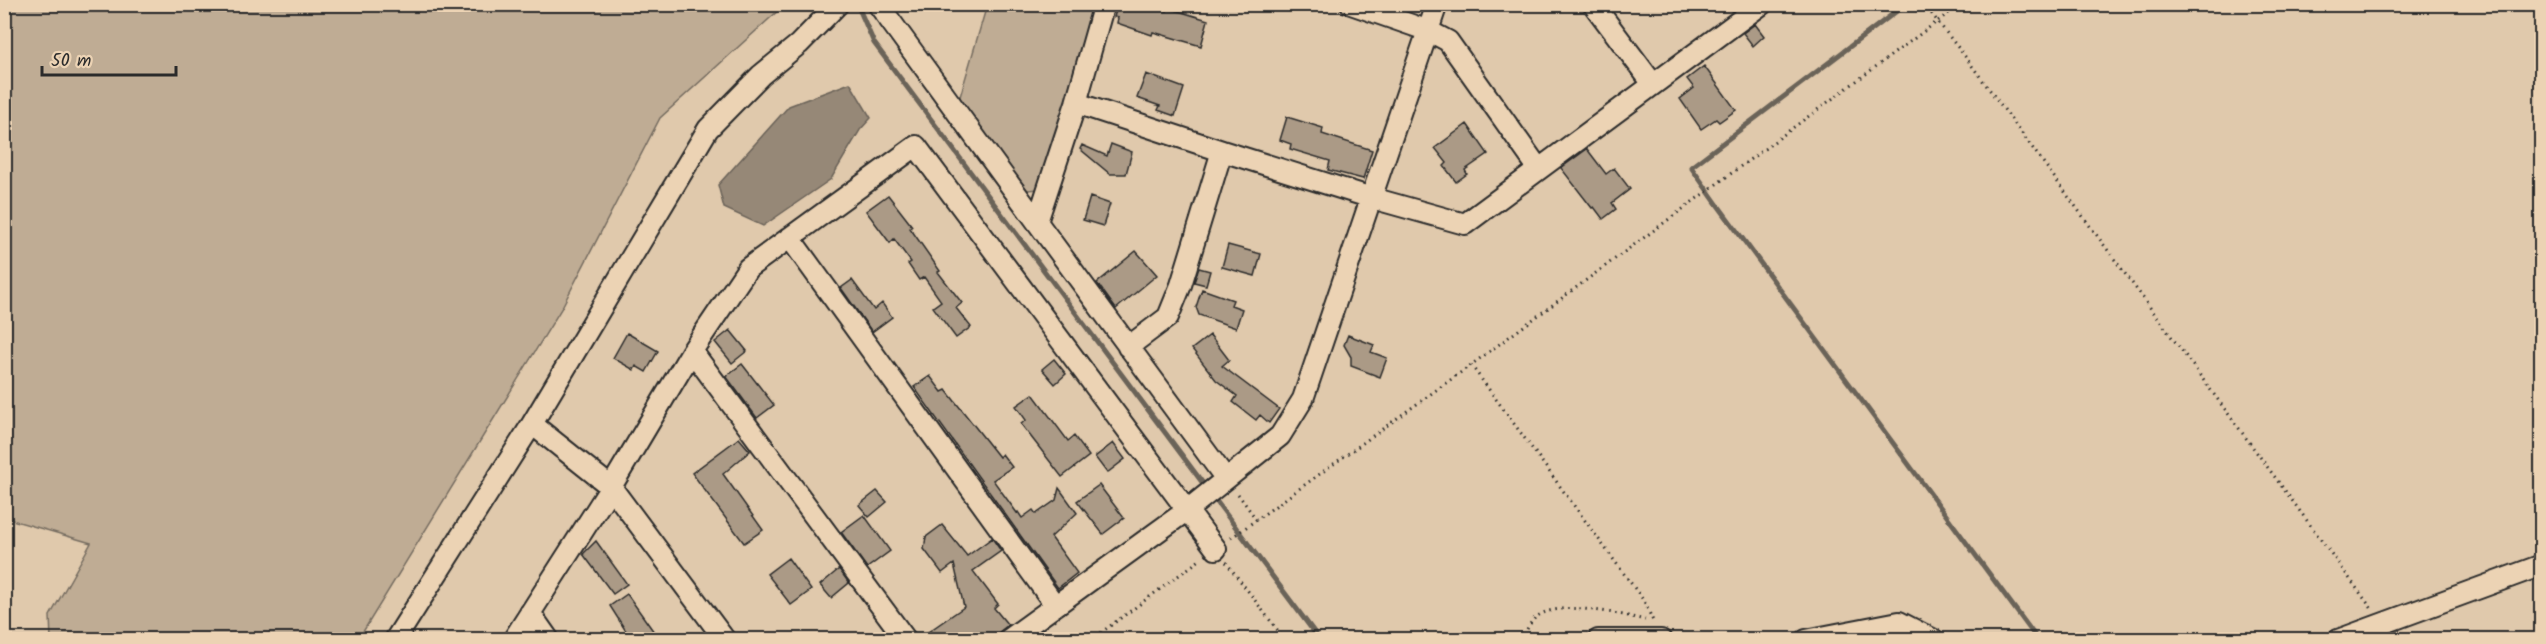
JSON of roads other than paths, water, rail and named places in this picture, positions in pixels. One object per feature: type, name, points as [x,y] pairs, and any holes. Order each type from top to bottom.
[{"type":"street","points":[[878,4],[1226,479]]},
{"type":"street","points":[[1037,222],[1076,104],[1104,4]]},
{"type":"street","points":[[1351,4],[1429,31],[1448,41],[1538,168]]},
{"type":"street","points":[[1008,639],[1186,511],[1280,436],[1303,399],[1437,4]]},
{"type":"street","points":[[1593,4],[1653,84]]},
{"type":"street","points":[[1076,104],[1372,198],[1465,224],[1762,4]]},
{"type":"street","points":[[395,639],[532,424],[708,129],[761,75],[799,44],[836,6]]},
{"type":"street","points":[[513,639],[611,487],[693,351],[748,268],[916,146],[1216,549]]},
{"type":"street","points":[[1128,347],[1168,317],[1181,285],[1222,151]]},
{"type":"street","points":[[790,238],[1055,605]]},
{"type":"street","points":[[693,351],[906,639]]},
{"type":"street","points":[[532,424],[611,487],[725,639]]},
{"type":"street","points":[[2338,639],[2541,565]]},
{"type":"street","points":[[530,613],[549,639]]},
{"type":"street","points":[[1806,639],[1899,622],[1934,639]]},
{"type":"street","points":[[1598,639],[1659,635]]},
{"type":"waterway","points":[[857,4],[874,43],[1320,640]]},
{"type":"waterway","points":[[1906,4],[1691,167],[2038,640]]}]
